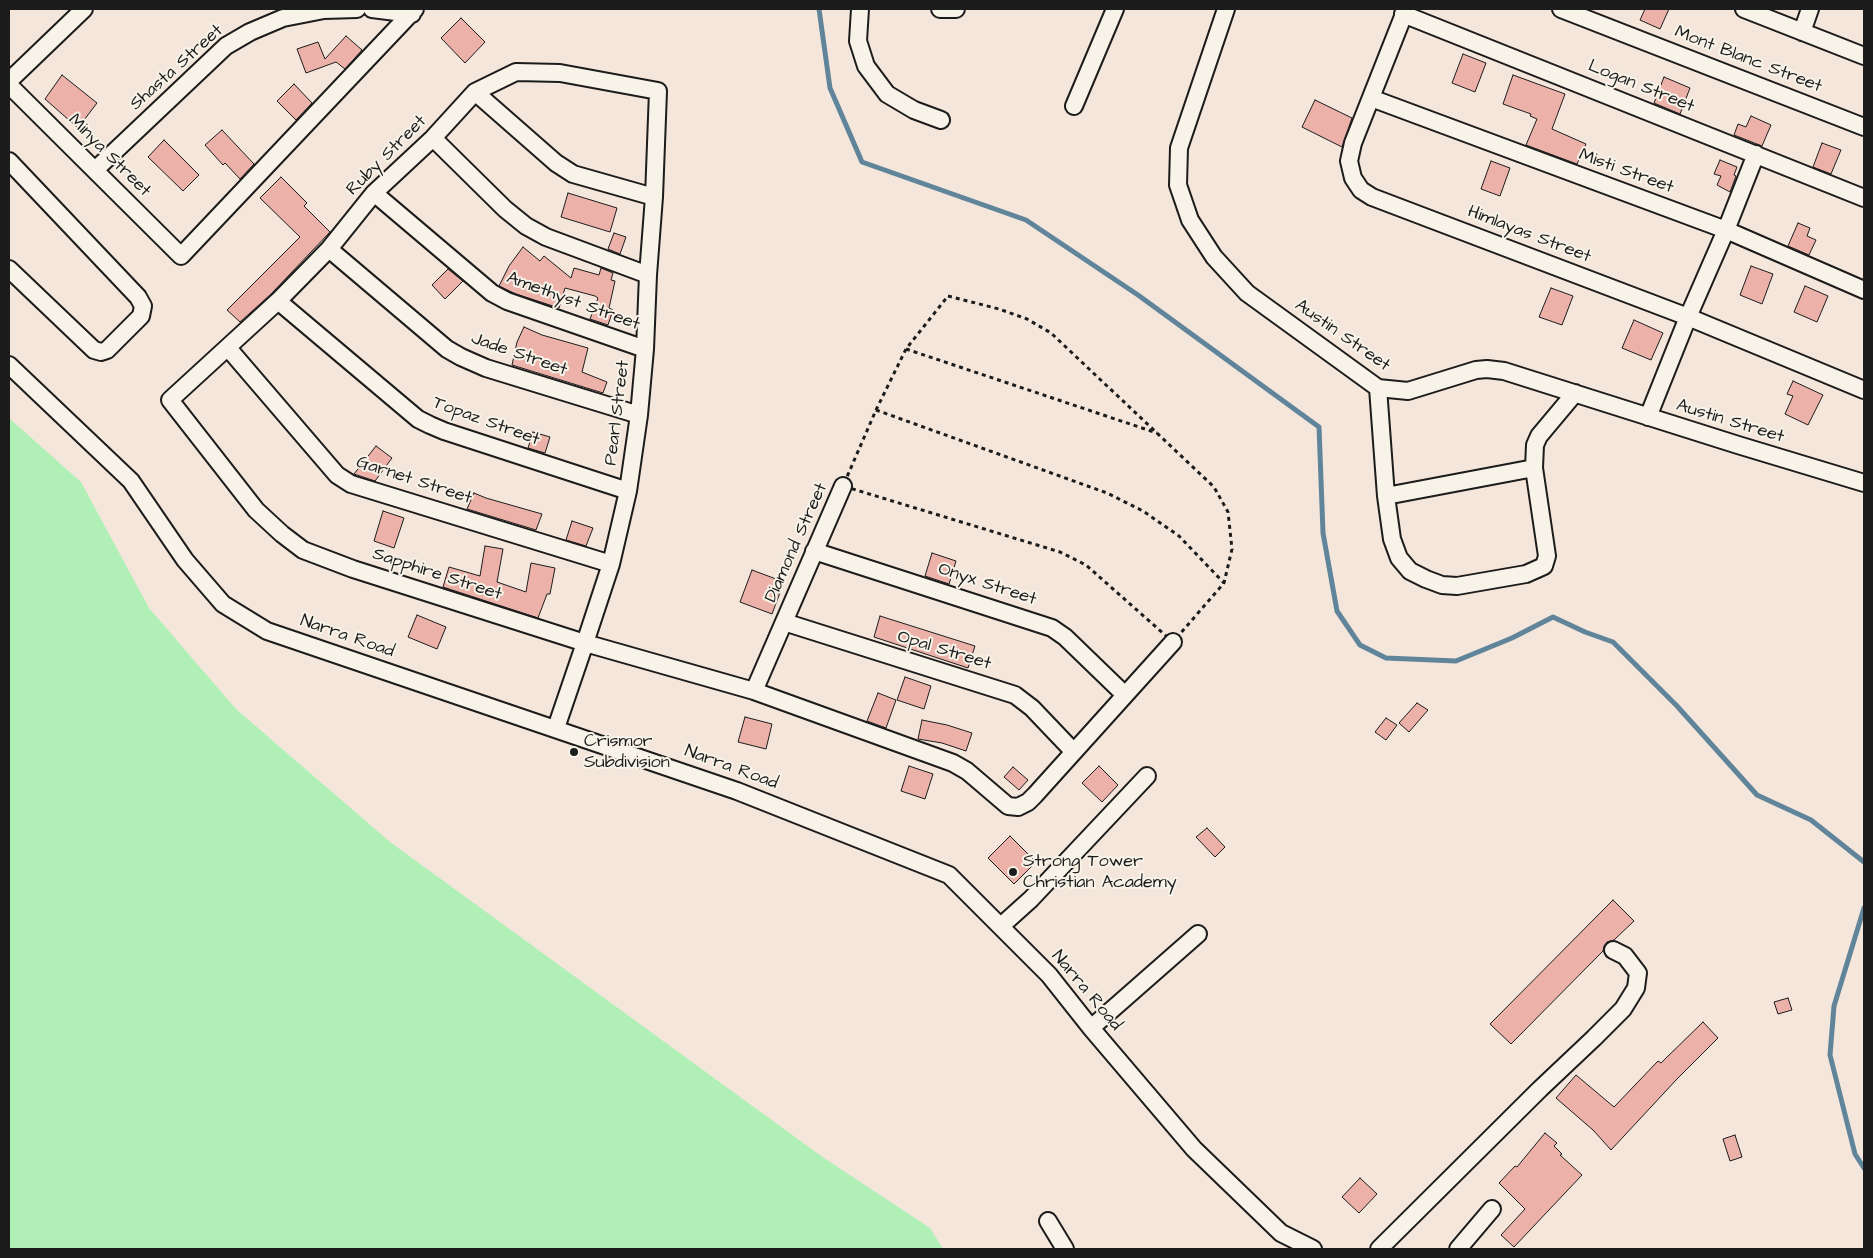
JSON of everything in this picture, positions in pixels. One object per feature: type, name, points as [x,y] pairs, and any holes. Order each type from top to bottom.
[{"type":"street","points":[[9,83],[84,9]]},
{"type":"street","name":"Shasta Street","points":[[95,170],[226,46],[250,32],[283,18],[324,10],[357,9]]},
{"type":"street","points":[[372,9],[413,11]]},
{"type":"street","points":[[860,9],[858,41],[866,66],[887,94],[914,110],[941,120]]},
{"type":"street","points":[[940,9],[956,9]]},
{"type":"street","points":[[1074,106],[1115,9]]},
{"type":"street","name":"Austin Street","points":[[1226,9],[1179,148],[1178,185],[1190,220],[1214,257],[1247,293],[1378,388],[1408,390],[1487,369],[1504,371],[1864,483]]},
{"type":"street","name":"Mont Blanc Street","points":[[1561,9],[1864,127]]},
{"type":"street","points":[[1744,9],[1864,56]]},
{"type":"street","points":[[1802,32],[1810,9]]},
{"type":"street","name":"Minya Street","points":[[9,83],[181,256],[413,11]]},
{"type":"street","name":"Himlayas Street","points":[[1404,12],[1353,143],[1349,160],[1353,178],[1361,190],[1372,197],[1688,317],[1864,390]]},
{"type":"street","name":"Logan Street","points":[[1404,12],[1864,198]]},
{"type":"street","name":"Ruby Street","points":[[170,400],[278,301],[329,250],[374,192],[433,138],[475,92],[516,72],[560,73],[658,91]]},
{"type":"street","name":"Pearl Street","points":[[556,728],[611,564],[628,491],[639,415],[645,349],[658,91]]},
{"type":"street","points":[[475,92],[556,163],[573,174],[654,197]]},
{"type":"street","name":"Misti Street","points":[[1371,98],[1726,230],[1864,290]]},
{"type":"street","points":[[433,138],[505,209],[526,226],[546,237],[648,275]]},
{"type":"street","points":[[1648,417],[1756,154]]},
{"type":"street","points":[[9,162],[138,297],[143,306],[141,316],[108,350],[101,352],[94,350],[9,269]]},
{"type":"street","name":"Amethyst Street","points":[[374,192],[492,293],[645,349]]},
{"type":"street","name":"Jade Street","points":[[329,250],[447,348],[461,357],[486,368],[639,415]]},
{"type":"street","name":"Topaz Street","points":[[278,301],[418,419],[444,431],[628,491]]},
{"type":"street","name":"Garnet Street","points":[[228,348],[337,475],[351,484],[611,564]]},
{"type":"street","name":"Narra Road","points":[[9,365],[131,481],[185,560],[223,604],[267,631],[737,791],[949,875],[1049,975],[1091,1028],[1194,1149],[1281,1233],[1313,1249]]},
{"type":"street","points":[[1378,388],[1386,496],[1392,539],[1399,558],[1410,571],[1426,579],[1457,586],[1526,574],[1544,566],[1547,556],[1534,468],[1535,446],[1539,436],[1575,393]]},
{"type":"street","name":"Sapphire Street","points":[[170,400],[256,510],[282,534],[304,550],[353,569],[585,643],[754,691],[953,763],[967,771],[1008,806],[1018,807],[1028,802],[1173,642]]},
{"type":"street","points":[[1386,496],[1534,468]]},
{"type":"street","name":"Diamond Street","points":[[754,691],[843,486]]},
{"type":"street","name":"Onyx Street","points":[[814,551],[1052,628],[1065,637],[1125,696]]},
{"type":"street","name":"Opal Street","points":[[784,622],[1015,695],[1032,708],[1073,751]]},
{"type":"street","points":[[1001,926],[1031,899],[1147,776]]},
{"type":"street","points":[[1091,1028],[1198,934]]},
{"type":"street","points":[[1380,1249],[1623,1009],[1636,988],[1638,973],[1625,956],[1613,950]]},
{"type":"street","points":[[1458,1249],[1492,1209]]},
{"type":"street","points":[[1048,1221],[1065,1249]]},
{"type":"street","points":[[1281,1233],[1293,1249]]},
{"type":"path","name":"Diamond Street","points":[[843,486],[876,410],[906,349],[948,296],[1008,312],[1026,319],[1051,333],[1159,434]]},
{"type":"path","points":[[843,486],[1060,552],[1086,565],[1173,642],[1224,584],[1232,549],[1228,512],[1214,487],[1159,434],[906,349]]},
{"type":"path","points":[[876,410],[1107,492],[1143,512],[1179,536],[1224,584]]},
{"type":"green space","points":[[9,418],[81,482],[149,608],[236,709],[390,842],[824,1158],[930,1228],[943,1249],[9,1249]]},
{"type":"building","points":[[1645,9],[1669,9],[1660,29],[1640,20]]},
{"type":"building","points":[[461,18],[485,42],[465,63],[441,38]]},
{"type":"building","points":[[346,36],[362,50],[345,69],[336,62],[306,73],[297,49],[318,42],[325,59]]},
{"type":"building","points":[[1463,54],[1486,63],[1475,92],[1452,83]]},
{"type":"building","points":[[62,75],[97,103],[78,128],[45,99]]},
{"type":"building","points":[[1513,75],[1565,94],[1552,129],[1586,144],[1577,164],[1526,145],[1537,119],[1530,116],[1531,114],[1503,104]]},
{"type":"building","points":[[1664,77],[1690,88],[1680,114],[1654,103]]},
{"type":"building","points":[[294,84],[312,103],[296,120],[277,101]]},
{"type":"building","points":[[1315,100],[1352,118],[1342,147],[1302,127]]},
{"type":"building","points":[[1751,116],[1771,125],[1762,146],[1734,135],[1738,124],[1746,127]]},
{"type":"building","points":[[222,130],[254,164],[240,179],[225,163],[223,165],[205,145]]},
{"type":"building","points":[[164,140],[199,175],[183,191],[148,157]]},
{"type":"building","points":[[1822,143],[1841,150],[1831,174],[1813,167]]},
{"type":"building","points":[[1720,160],[1737,167],[1730,192],[1717,185],[1721,176],[1714,174]]},
{"type":"building","points":[[1491,161],[1510,168],[1500,196],[1481,189]]},
{"type":"building","points":[[281,177],[307,203],[304,206],[330,232],[271,294],[240,322],[227,310],[300,237],[260,198]]},
{"type":"building","points":[[568,193],[617,208],[610,232],[561,217]]},
{"type":"building","points":[[1798,223],[1810,228],[1807,236],[1816,240],[1809,255],[1788,246]]},
{"type":"building","points":[[614,233],[626,237],[620,254],[608,249]]},
{"type":"building","points":[[523,247],[540,261],[544,256],[571,278],[574,268],[599,275],[601,268],[613,273],[611,280],[615,281],[609,308],[613,310],[608,325],[590,319],[598,298],[595,296],[565,288],[559,308],[516,294],[499,286],[509,266]]},
{"type":"building","points":[[1751,266],[1773,274],[1762,304],[1740,295]]},
{"type":"building","points":[[448,269],[463,281],[445,299],[432,285]]},
{"type":"building","points":[[1805,286],[1828,296],[1817,322],[1794,312]]},
{"type":"building","points":[[1551,288],[1573,296],[1562,325],[1539,317]]},
{"type":"building","points":[[1634,320],[1663,333],[1651,360],[1622,348]]},
{"type":"building","points":[[524,327],[542,335],[588,348],[582,372],[607,382],[603,393],[512,365],[517,342]]},
{"type":"building","points":[[1793,381],[1823,395],[1808,425],[1785,414],[1793,396],[1787,394]]},
{"type":"building","points":[[533,432],[550,437],[545,453],[528,448]]},
{"type":"building","points":[[376,446],[392,458],[375,481],[354,474]]},
{"type":"building","points":[[474,493],[542,514],[536,530],[467,509]]},
{"type":"building","points":[[383,511],[404,518],[394,548],[374,541]]},
{"type":"building","points":[[572,521],[593,528],[586,546],[566,540]]},
{"type":"building","points":[[485,546],[503,549],[497,582],[526,592],[531,563],[555,568],[550,594],[547,594],[538,618],[443,587],[449,567],[480,576]]},
{"type":"building","points":[[932,553],[956,561],[949,584],[925,576]]},
{"type":"building","points":[[752,570],[784,582],[772,614],[740,602]]},
{"type":"building","points":[[417,615],[446,627],[437,649],[408,637]]},
{"type":"building","points":[[880,616],[975,646],[968,668],[874,637]]},
{"type":"building","points":[[905,677],[931,686],[924,709],[897,700]]},
{"type":"building","points":[[878,693],[896,700],[886,728],[867,721]]},
{"type":"building","points":[[1417,703],[1428,710],[1409,732],[1399,723]]},
{"type":"building","points":[[745,717],[772,724],[766,749],[738,742]]},
{"type":"building","points":[[1386,718],[1397,725],[1386,740],[1375,732]]},
{"type":"building","points":[[922,720],[972,733],[966,751],[942,743],[918,739]]},
{"type":"building","points":[[909,766],[933,774],[925,799],[901,791]]},
{"type":"building","points":[[1099,766],[1118,785],[1102,802],[1082,783]]},
{"type":"building","points":[[1013,767],[1028,780],[1019,790],[1004,777]]},
{"type":"building","points":[[1207,828],[1225,847],[1215,857],[1196,837]]},
{"type":"building","points":[[1010,836],[1036,862],[1014,884],[988,858]]},
{"type":"building","points":[[1613,900],[1634,921],[1614,940],[1607,942],[1603,951],[1511,1044],[1490,1024]]},
{"type":"building","points":[[1788,998],[1792,1010],[1778,1014],[1774,1002]]},
{"type":"building","points":[[1703,1022],[1718,1038],[1611,1150],[1593,1130],[1556,1098],[1576,1075],[1614,1107],[1658,1061],[1661,1063]]},
{"type":"building","points":[[1545,1133],[1557,1143],[1554,1146],[1562,1154],[1560,1155],[1582,1175],[1514,1247],[1501,1235],[1525,1209],[1499,1183],[1515,1166],[1517,1167]]},
{"type":"building","points":[[1735,1135],[1742,1157],[1730,1161],[1723,1139]]},
{"type":"building","points":[[1360,1178],[1377,1194],[1359,1213],[1342,1197]]},
{"type":"waterway","points":[[819,9],[830,88],[862,162],[1026,220],[1138,295],[1319,427],[1323,533],[1337,611],[1360,645],[1386,658],[1456,661],[1512,638],[1553,617],[1585,632],[1613,642],[1677,706],[1757,795],[1811,820],[1864,862]]},
{"type":"waterway","points":[[1864,908],[1834,1006],[1830,1055],[1855,1154],[1864,1168]]},
{"type":"place","name":"Crismor Subdivision","points":[[574,752]]},
{"type":"place","name":"Strong Tower Christian Academy","points":[[1013,872]]}]
